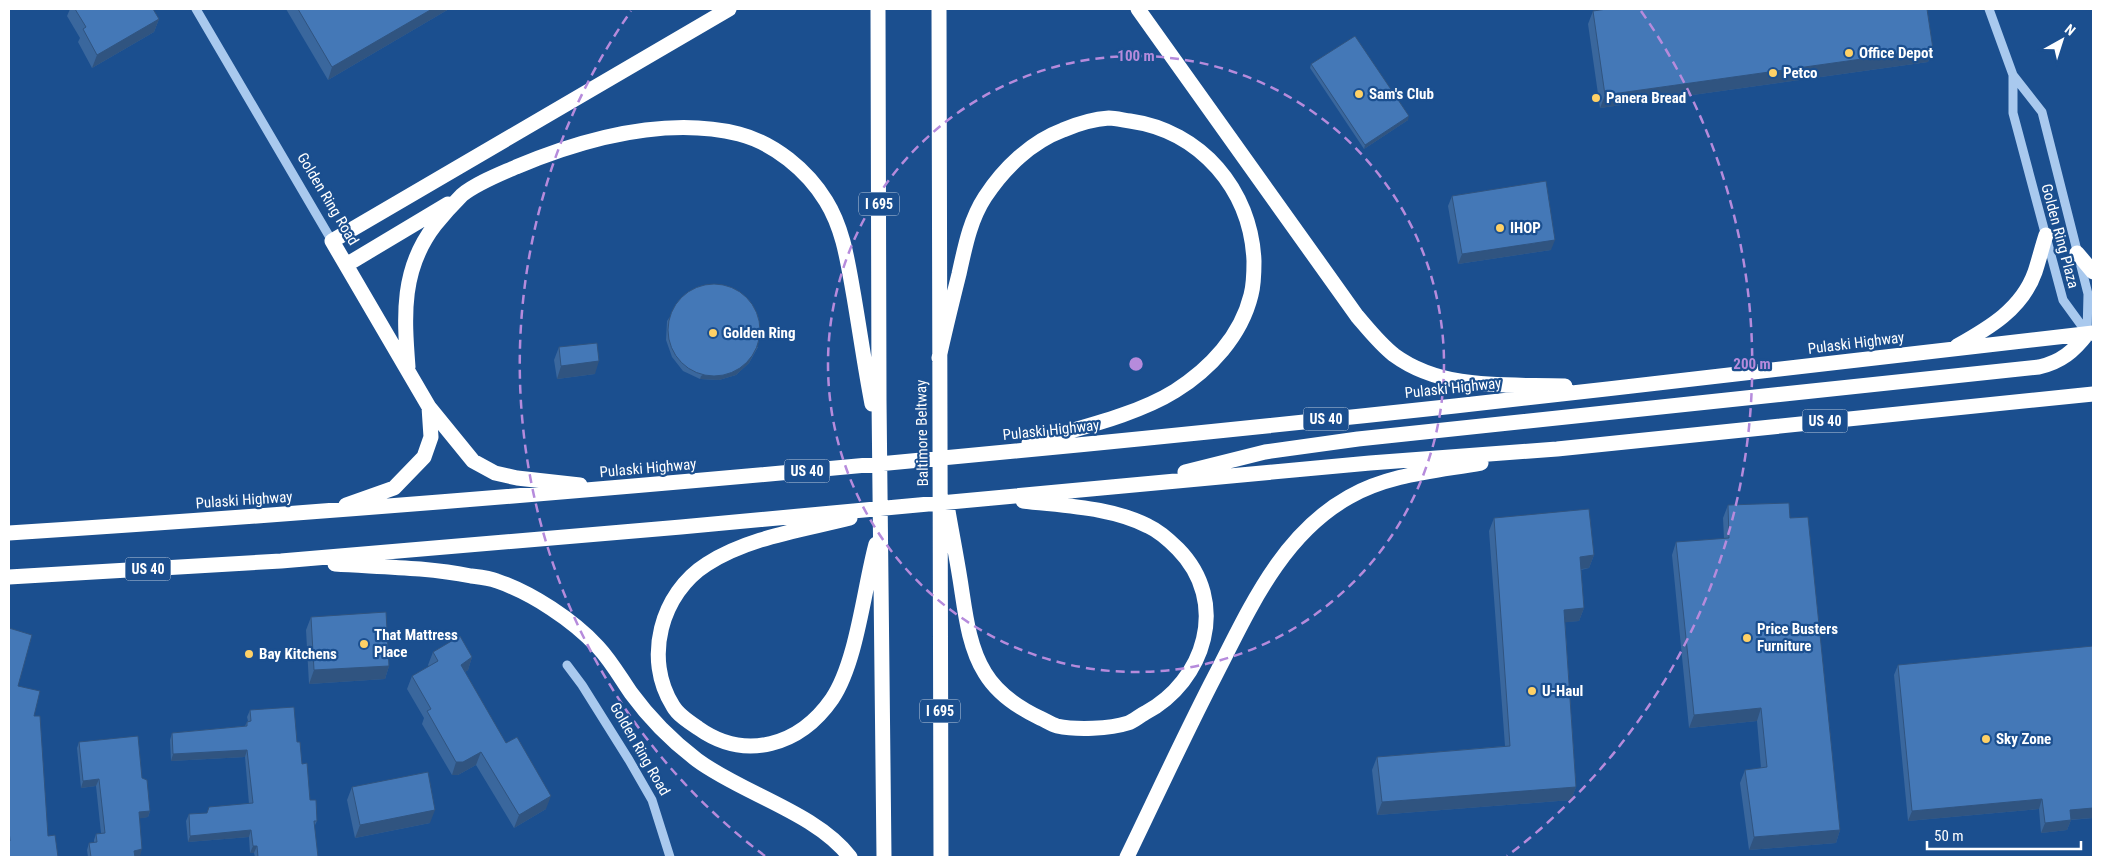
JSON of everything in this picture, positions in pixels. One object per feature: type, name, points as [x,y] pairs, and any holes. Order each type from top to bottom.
[{"type":"highway","points":[[332,241],[729,9]]},
{"type":"highway","name":"I 695","points":[[875,572],[881,523],[880,432],[875,401],[878,9]]},
{"type":"highway","name":"Baltimore Beltway","points":[[938,9],[941,857]]},
{"type":"highway","points":[[1138,9],[1357,316],[1394,354],[1420,370],[1441,378],[1473,383],[1619,388]]},
{"type":"highway","points":[[939,358],[969,232],[976,215],[985,197],[999,178],[1030,148],[1050,134],[1080,123],[1109,118],[1140,122],[1170,132],[1203,154],[1221,171],[1234,188],[1249,225],[1253,245],[1252,293],[1236,332],[1220,354],[1200,373],[1174,392],[1146,405],[995,453]]},
{"type":"highway","points":[[346,264],[492,177],[540,157],[594,141],[644,131],[683,128],[740,134],[776,150],[794,163],[826,201],[839,228],[847,256],[875,401]]},
{"type":"highway","points":[[409,371],[405,323],[406,292],[413,267],[435,226],[463,195]]},
{"type":"highway","points":[[1951,350],[2002,319],[2020,300],[2034,274],[2046,235]]},
{"type":"highway","name":"Golden Ring Road","points":[[332,241],[429,407],[473,461],[495,473],[517,478],[618,488]]},
{"type":"highway","points":[[2077,253],[2093,272]]},
{"type":"highway","points":[[1137,484],[1265,452],[1358,439],[2039,367],[2051,364],[2067,355],[2090,333]]},
{"type":"highway","name":"Pulaski Highway","points":[[9,533],[327,512],[618,488],[995,453],[1619,388],[2090,333]]},
{"type":"highway","name":"US 40","points":[[9,577],[286,561],[691,526],[899,505],[1370,463],[1557,449],[2093,394]]},
{"type":"highway","points":[[327,512],[394,488],[412,470],[424,457],[430,437],[429,407]]},
{"type":"highway","points":[[1126,857],[1264,581],[1284,554],[1306,531],[1349,497],[1386,480],[1557,449]]},
{"type":"highway","points":[[940,471],[972,644],[985,673],[1003,695],[1029,713],[1057,726],[1095,728],[1128,722],[1160,705],[1183,681],[1199,655],[1206,629],[1206,606],[1202,590],[1190,562],[1172,543],[1150,526],[1126,517],[1092,509],[994,497]]},
{"type":"highway","points":[[875,572],[846,668],[833,698],[812,722],[790,738],[765,746],[723,743],[687,721],[673,707],[662,683],[658,659],[660,628],[670,604],[690,577],[707,564],[741,546],[899,505]]},
{"type":"highway","points":[[286,561],[444,571],[496,580],[539,602],[581,631],[597,647],[652,719],[674,742],[730,781],[772,802],[818,829],[838,844],[850,857]]},
{"type":"highway","points":[[875,572],[884,857]]},
{"type":"street","name":"Golden Ring Road","points":[[196,9],[332,241]]},
{"type":"street","name":"Golden Ring Plaza","points":[[1989,9],[2013,75],[2042,112],[2088,294],[2090,333]]},
{"type":"street","name":"Golden Ring Plaza","points":[[2013,75],[2014,113],[2063,300],[2090,333]]},
{"type":"street","name":"Golden Ring Road","points":[[567,665],[582,685],[652,800],[670,857]]},
{"type":"building","points":[[75,9],[153,9],[159,19],[97,55],[83,29],[86,27]]},
{"type":"building","points":[[298,9],[432,9],[332,67]]},
{"type":"building","points":[[1607,9],[1927,9],[1933,49],[1605,95],[1593,11]]},
{"type":"building","name":"Sam's Club","points":[[1355,36],[1409,116],[1365,145],[1311,64]]},
{"type":"building","name":"IHOP","points":[[1546,181],[1555,240],[1462,254],[1452,196]]},
{"type":"building","name":"Golden Ring","points":[[714,284],[732,287],[747,297],[757,312],[760,330],[757,348],[747,363],[732,373],[714,376],[696,373],[681,363],[671,348],[668,330],[671,312],[681,297],[696,287]]},
{"type":"building","points":[[597,343],[599,361],[561,366],[559,347]]},
{"type":"building","name":"Price Busters Furniture","points":[[1789,503],[1790,518],[1808,517],[1840,830],[1754,837],[1745,770],[1767,767],[1761,708],[1694,715],[1676,542],[1729,538],[1728,505]]},
{"type":"building","name":"U-Haul","points":[[1589,509],[1594,555],[1580,557],[1584,608],[1564,610],[1576,787],[1382,802],[1377,757],[1510,746],[1494,518]]},
{"type":"building","points":[[386,612],[389,666],[314,670],[311,617]]},
{"type":"building","points":[[9,628],[32,635],[18,686],[40,691],[34,716],[40,716],[48,836],[55,835],[58,857],[9,857]]},
{"type":"building","points":[[460,636],[472,657],[461,665],[506,743],[517,737],[551,796],[519,815],[481,752],[463,762],[456,762],[427,711],[431,709],[412,676],[438,661],[433,652]]},
{"type":"building","name":"Sky Zone","points":[[2093,646],[2093,808],[2070,810],[2071,820],[2045,823],[2042,799],[1912,811],[1898,665]]},
{"type":"building","points":[[294,707],[297,742],[300,742],[302,764],[307,763],[310,800],[316,800],[317,821],[314,821],[318,857],[258,857],[257,846],[253,846],[251,830],[190,836],[189,814],[207,813],[209,807],[253,803],[247,750],[173,754],[172,733],[247,726],[247,722],[251,721],[250,710]]},
{"type":"building","points":[[138,736],[142,778],[147,780],[150,811],[139,812],[142,849],[134,851],[135,857],[91,857],[89,843],[97,842],[96,834],[105,833],[99,779],[83,781],[79,742]]},
{"type":"building","points":[[428,772],[435,810],[360,825],[352,787]]},
{"type":"place","name":"Office Depot","points":[[1849,53]]},
{"type":"place","name":"Petco","points":[[1773,73]]},
{"type":"place","name":"Sam's Club","points":[[1359,94]]},
{"type":"place","name":"Panera Bread","points":[[1596,98]]},
{"type":"place","name":"IHOP","points":[[1500,228]]},
{"type":"place","name":"Golden Ring","points":[[713,333]]},
{"type":"place","name":"Price Busters Furniture","points":[[1747,638]]},
{"type":"place","name":"That Mattress Place","points":[[364,644]]},
{"type":"place","name":"Bay Kitchens","points":[[249,654]]},
{"type":"place","name":"U-Haul","points":[[1532,691]]},
{"type":"place","name":"Sky Zone","points":[[1986,739]]}]
